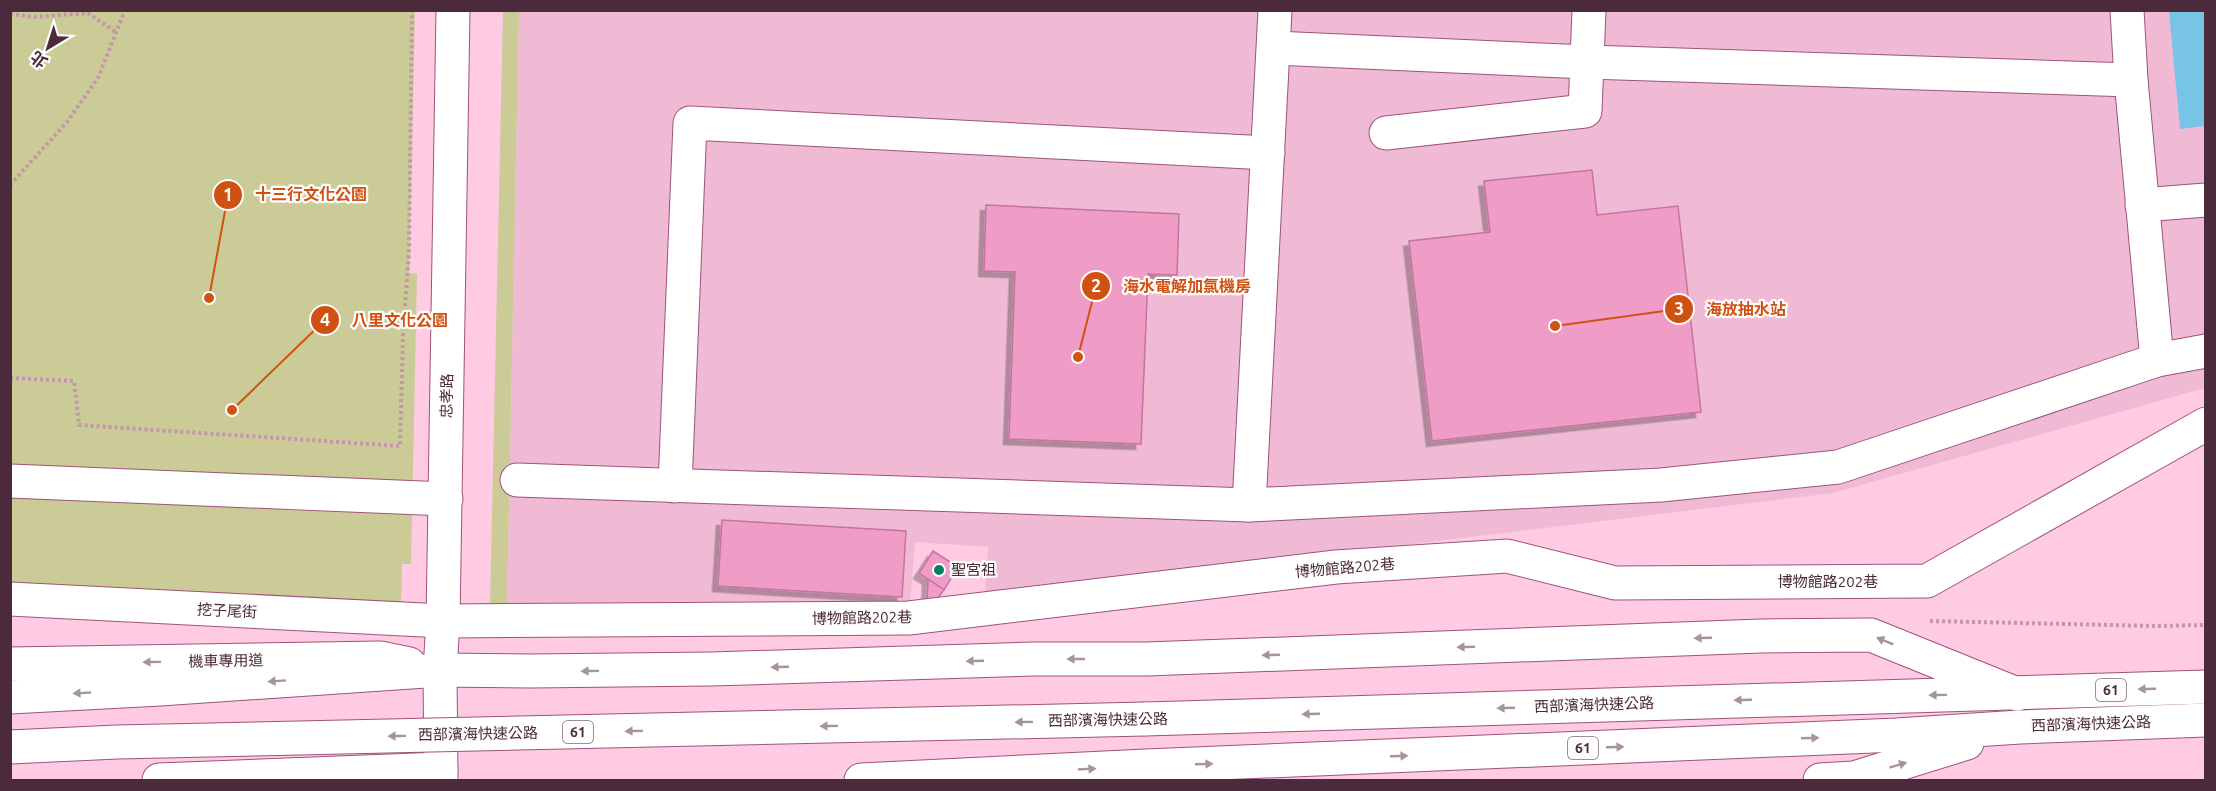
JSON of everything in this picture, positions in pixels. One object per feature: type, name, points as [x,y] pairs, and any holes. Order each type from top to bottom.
[{"type":"main road","name":"忠孝路","points":[[441,775],[440,670],[446,499],[453,10]]},
{"type":"main road","points":[[1249,505],[1275,10]]},
{"type":"main road","points":[[1386,133],[1585,111],[1589,10]]},
{"type":"main road","points":[[2127,10],[2131,80],[2157,360]]},
{"type":"main road","points":[[1274,48],[1588,62],[2131,80]]},
{"type":"main road","points":[[675,486],[690,123],[1268,153]]},
{"type":"main road","points":[[2142,205],[2205,200]]},
{"type":"main road","points":[[517,480],[1249,505],[1661,485],[1838,467],[2157,360],[2205,351]]},
{"type":"main road","name":"博物館路202巷","points":[[443,621],[909,618],[1335,567],[1507,556],[1615,583],[1927,581],[2205,424]]},
{"type":"main road","points":[[10,481],[446,499]]},
{"type":"main road","name":"挖子尾街","points":[[10,599],[443,621]]},
{"type":"main road","points":[[10,697],[440,670],[530,672],[1033,659],[1147,659],[1761,636],[1871,635],[2017,694]]},
{"type":"main road","name":"機車專用道","points":[[10,663],[380,658],[440,670]]},
{"type":"main road","name":"西部濱海快速公路","points":[[10,747],[141,742],[1157,719],[2205,687]]},
{"type":"main road","name":"西部濱海快速公路","points":[[861,780],[1897,735],[2020,726],[2205,720]]},
{"type":"main road","points":[[1820,780],[1854,778],[2020,726]]},
{"type":"main road","points":[[159,780],[441,775]]},
{"type":"path","points":[[10,185],[67,122],[98,78],[125,10]]},
{"type":"path","points":[[10,378],[74,381],[79,425],[400,446],[403,336],[409,252],[411,10]]},
{"type":"path","points":[[10,14],[35,17],[88,13],[117,33]]},
{"type":"shaded area","points":[[519,11],[2205,11],[2205,388],[1833,493],[985,596],[988,547],[915,542],[910,605],[507,606]]},
{"type":"green space","points":[[519,10],[507,606],[490,606],[503,11]]},
{"type":"green space","points":[[10,11],[415,11],[409,273],[417,274],[411,564],[402,564],[401,606],[11,586]]},
{"type":"water","points":[[2169,11],[2205,11],[2205,126],[2180,129]]},
{"type":"building","points":[[1592,170],[1597,215],[1678,206],[1701,412],[1432,441],[1409,241],[1490,232],[1484,181]]},
{"type":"building","points":[[986,205],[1179,214],[1177,275],[1148,274],[1141,444],[1009,439],[1015,272],[984,271]]},
{"type":"building","points":[[722,520],[906,531],[902,597],[718,586]]},
{"type":"building","name":"聖宮祖","points":[[933,551],[958,567],[944,590],[919,573]]},
{"type":"building","points":[[928,579],[944,590],[937,599],[927,601]]},
{"type":"place","name":"十三行文化公園","points":[[209,298]]},
{"type":"place","name":"海放抽水站","points":[[1555,326]]},
{"type":"place","name":"海水電解加氯機房","points":[[1078,357]]},
{"type":"place","name":"八里文化公園","points":[[232,410]]},
{"type":"place","name":"聖宮祖","points":[[939,570]]}]
